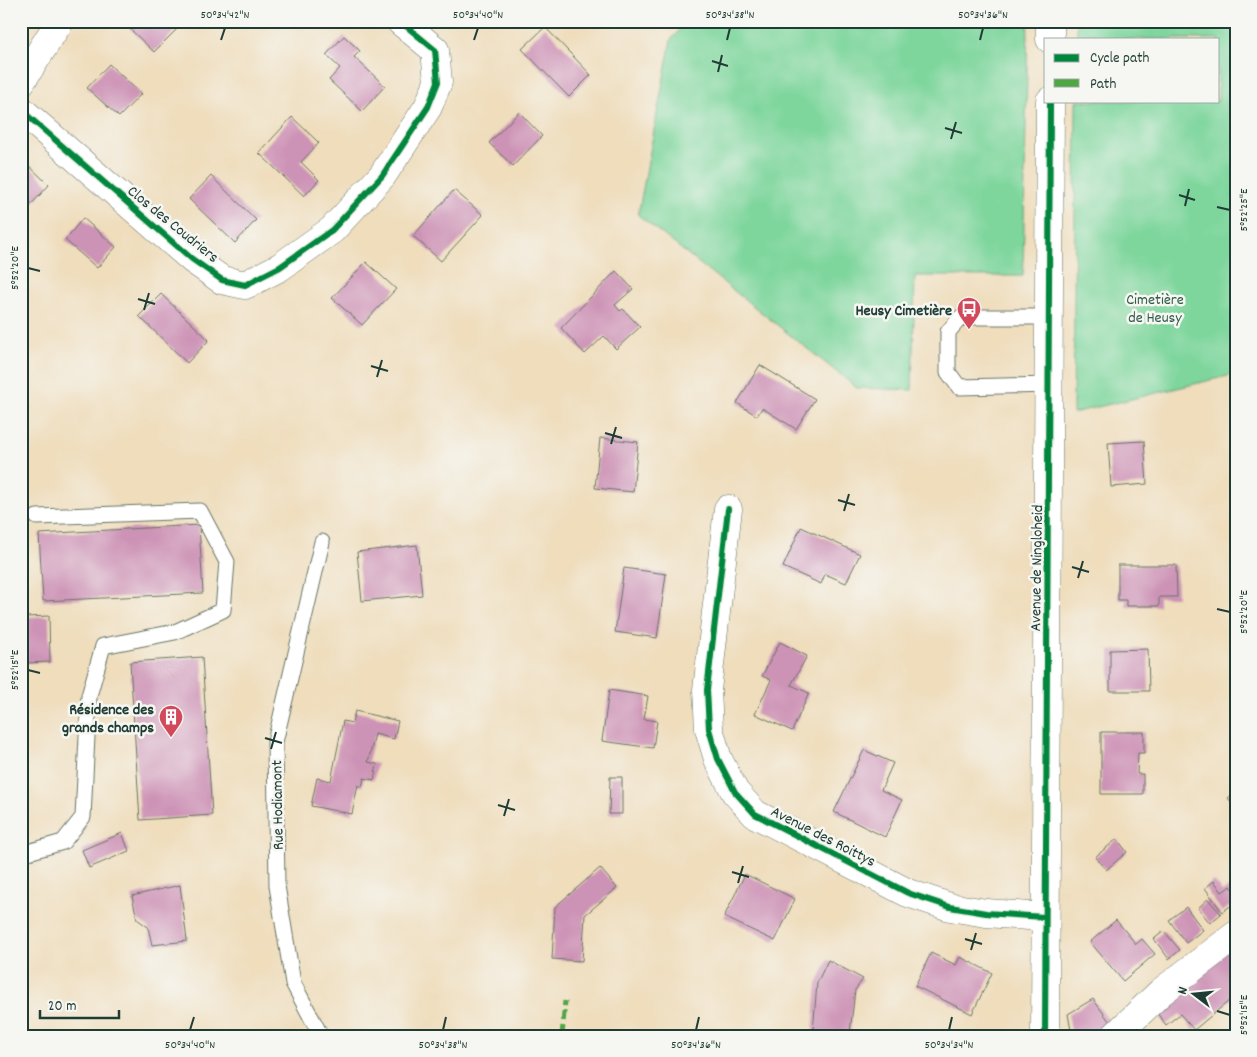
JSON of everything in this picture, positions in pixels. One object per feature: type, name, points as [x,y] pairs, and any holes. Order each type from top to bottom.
[{"type":"street","points":[[21,82],[60,21]]},
{"type":"street","name":"Clos des Coudriers","points":[[21,110],[192,259],[222,280],[245,285],[280,267],[332,230],[382,176],[428,107],[438,82],[435,50],[400,21]]},
{"type":"street","points":[[1050,21],[1050,38]]},
{"type":"street","name":"Avenue de Ningloheid","points":[[1045,1036],[1044,917],[1050,385],[1050,102]]},
{"type":"street","name":"Avenue des Roittys","points":[[728,509],[707,690],[709,728],[718,759],[736,792],[755,814],[908,893],[950,906],[986,913],[1044,917]]},
{"type":"street","points":[[1115,1036],[1161,992],[1236,935]]},
{"type":"lane","points":[[1050,317],[960,317],[948,332],[948,372],[959,387],[1050,385]]},
{"type":"lane","points":[[21,854],[63,842],[83,817],[89,696],[103,646],[175,632],[223,610],[227,562],[200,511],[37,516]]},
{"type":"lane","name":"Rue Hodiamont","points":[[321,1036],[293,983],[277,886],[274,742],[322,542]]},
{"type":"green space","points":[[687,21],[1028,21],[1023,276],[915,276],[912,390],[857,388],[638,215],[671,40]]},
{"type":"green space","name":"Cimetière de Heusy","points":[[1077,21],[1236,21],[1236,374],[1073,413],[1076,102],[1220,102],[1220,38],[1077,38]]},
{"type":"building","points":[[136,21],[179,21],[182,24],[154,52],[129,28]]},
{"type":"building","points":[[545,27],[591,75],[569,97],[522,49]]},
{"type":"building","points":[[344,36],[360,51],[354,57],[385,86],[362,111],[329,80],[340,68],[326,55]]},
{"type":"building","points":[[109,64],[141,94],[119,117],[87,88]]},
{"type":"building","points":[[519,112],[542,136],[513,166],[489,143]]},
{"type":"building","points":[[292,117],[319,143],[301,162],[319,180],[304,196],[259,153]]},
{"type":"building","points":[[21,158],[49,185],[28,208],[21,201]]},
{"type":"building","points":[[211,176],[256,220],[235,243],[189,199]]},
{"type":"building","points":[[454,190],[483,215],[441,261],[413,236]]},
{"type":"building","points":[[83,218],[116,247],[97,268],[65,240]]},
{"type":"building","points":[[366,262],[396,289],[362,325],[332,298]]},
{"type":"building","points":[[616,271],[633,289],[615,305],[620,311],[623,309],[640,327],[616,349],[604,336],[585,354],[561,328]]},
{"type":"building","points":[[161,294],[209,340],[187,363],[139,316]]},
{"type":"building","points":[[760,365],[815,399],[796,429],[762,408],[757,416],[737,403]]},
{"type":"building","points":[[600,438],[638,442],[633,492],[595,488]]},
{"type":"building","points":[[1144,441],[1147,484],[1111,487],[1108,443]]},
{"type":"building","points":[[199,525],[203,593],[43,601],[39,534]]},
{"type":"building","points":[[801,527],[860,554],[846,583],[825,574],[821,584],[783,567]]},
{"type":"building","points":[[417,545],[422,595],[362,601],[357,552]]},
{"type":"building","points":[[1118,565],[1176,565],[1177,597],[1159,597],[1159,606],[1126,606],[1126,600],[1118,600]]},
{"type":"building","points":[[624,568],[666,574],[657,638],[615,632]]},
{"type":"building","points":[[49,616],[50,662],[27,663],[26,617]]},
{"type":"building","points":[[780,642],[807,656],[791,685],[809,693],[792,731],[755,714],[771,680],[762,676]]},
{"type":"building","points":[[1148,649],[1149,691],[1110,691],[1110,650]]},
{"type":"building","name":"Résidence des grands champs","points":[[202,657],[212,815],[140,820],[130,662]]},
{"type":"building","points":[[609,690],[648,696],[644,719],[657,721],[653,748],[602,741]]},
{"type":"building","points":[[355,711],[398,721],[394,739],[375,734],[368,762],[377,764],[374,780],[364,778],[362,787],[358,785],[352,814],[311,806],[317,778],[331,781],[343,721],[352,723]]},
{"type":"building","points":[[1101,732],[1144,732],[1144,753],[1138,753],[1137,774],[1143,774],[1143,794],[1101,794]]},
{"type":"building","points":[[864,750],[893,763],[881,790],[902,800],[885,837],[834,812]]},
{"type":"building","points":[[610,777],[622,777],[622,814],[609,814]]},
{"type":"building","points":[[1236,792],[1236,808],[1228,798]]},
{"type":"building","points":[[122,833],[129,851],[89,868],[82,850]]},
{"type":"building","points":[[1117,839],[1127,852],[1106,870],[1095,857]]},
{"type":"building","points":[[600,868],[617,888],[585,915],[582,961],[552,959],[555,907]]},
{"type":"building","points":[[745,874],[795,899],[775,941],[724,917]]},
{"type":"building","points":[[1214,881],[1222,892],[1231,886],[1236,893],[1236,902],[1222,912],[1205,888]]},
{"type":"building","points":[[180,885],[187,941],[152,945],[148,927],[137,919],[132,896]]},
{"type":"building","points":[[1208,899],[1221,914],[1210,923],[1198,908]]},
{"type":"building","points":[[1186,907],[1203,930],[1186,943],[1169,920]]},
{"type":"building","points":[[1116,920],[1136,944],[1142,939],[1155,954],[1123,981],[1090,942]]},
{"type":"building","points":[[1164,931],[1180,950],[1169,959],[1154,939]]},
{"type":"building","points":[[1236,943],[1236,995],[1194,1030],[1180,1014],[1166,1025],[1154,1009]]},
{"type":"building","points":[[931,953],[956,965],[960,957],[992,973],[972,1014],[915,986]]},
{"type":"building","points":[[828,960],[863,979],[855,990],[850,1033],[813,1032],[817,983]]},
{"type":"building","points":[[1093,999],[1112,1025],[1097,1036],[1072,1036],[1068,1014]]},
{"type":"marked path","points":[[562,1036],[565,1001]]},
{"type":"cycle path","points":[[21,110],[192,259],[222,280],[245,285],[280,267],[332,230],[382,176],[428,107],[438,82],[435,50],[400,21]]},
{"type":"cycle path","points":[[1045,1036],[1050,102]]},
{"type":"cycle path","points":[[728,509],[707,690],[709,729],[718,759],[735,792],[755,814],[908,893],[950,907],[986,913],[1044,917]]},
{"type":"place","name":"Heusy Cimetière","points":[[969,330]]},
{"type":"place","name":"Résidence des grands champs","points":[[171,738]]}]
